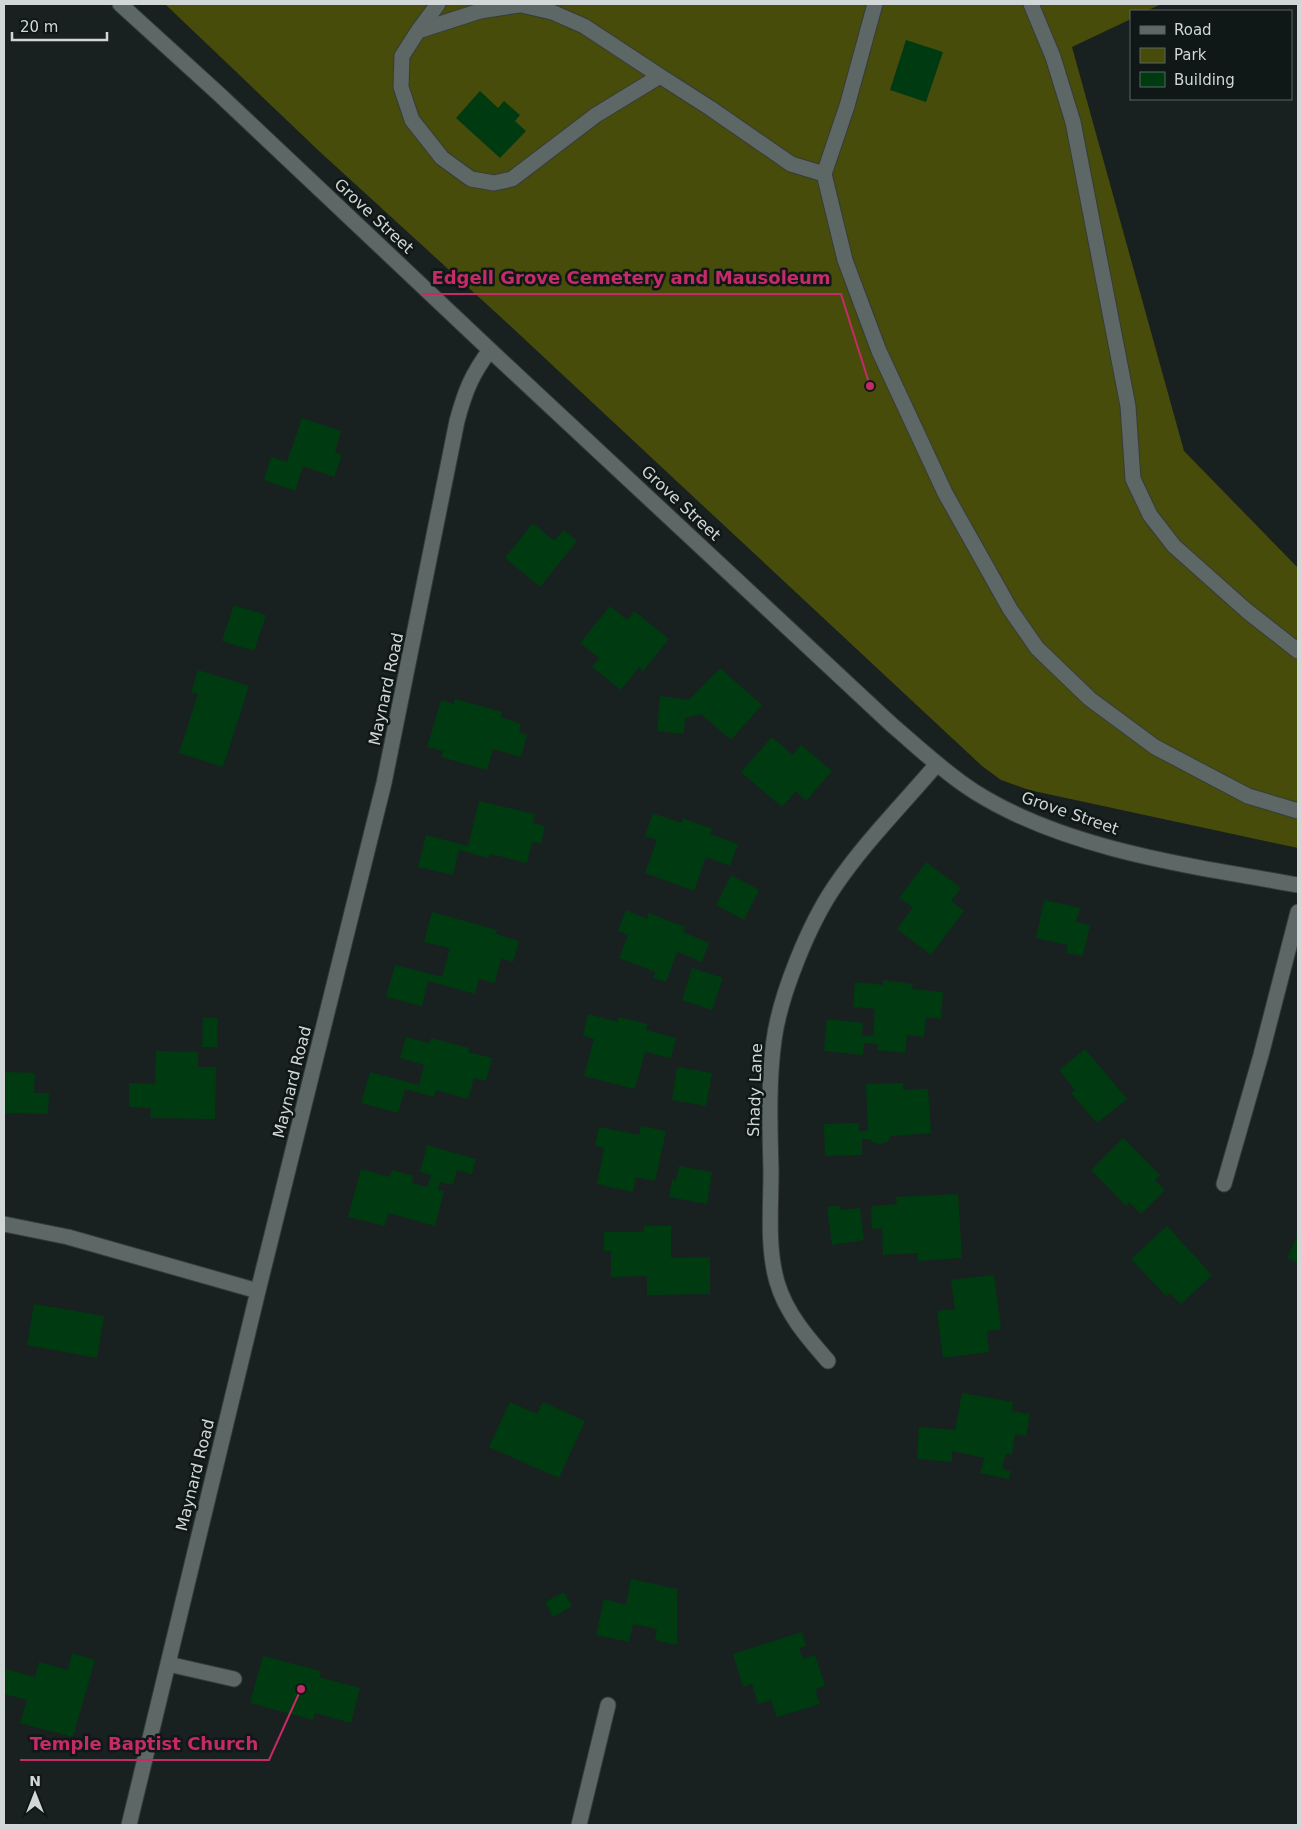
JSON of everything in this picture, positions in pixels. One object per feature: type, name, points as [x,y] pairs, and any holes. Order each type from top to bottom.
[{"type":"street","name":"Grove Street","points":[[120,4],[220,95],[892,725],[937,764],[974,792],[1006,809],[1045,826],[1082,839],[1156,858],[1298,885]]},
{"type":"street","points":[[438,4],[402,56],[401,87],[412,120],[442,158],[472,180],[494,183],[512,180],[596,116],[660,76]]},
{"type":"street","points":[[875,4],[847,106],[824,174],[845,260],[879,351],[945,493],[1010,609],[1037,648],[1090,699],[1156,747],[1248,796],[1298,812]]},
{"type":"street","points":[[1031,4],[1053,57],[1073,122],[1128,406],[1133,479],[1150,515],[1174,546],[1247,611],[1298,651]]},
{"type":"street","points":[[418,31],[480,11],[518,5],[552,12],[584,26],[710,108],[790,164],[824,174]]},
{"type":"street","name":"Maynard Road","points":[[129,1825],[258,1291],[384,783],[457,421],[464,397],[476,369],[490,350]]},
{"type":"street","name":"Shady Lane","points":[[828,1361],[804,1334],[788,1308],[777,1282],[772,1252],[770,1081],[774,1038],[784,997],[798,958],[834,887],[857,857],[937,764]]},
{"type":"street","points":[[1224,1184],[1298,912]]},
{"type":"street","points":[[4,1224],[68,1237],[258,1291]]},
{"type":"street","points":[[168,1664],[234,1679]]},
{"type":"street","points":[[579,1825],[608,1705]]},
{"type":"green space","points":[[165,4],[1162,4],[1148,10],[1130,10],[1130,19],[1072,47],[1184,451],[1298,568],[1298,848],[1029,790],[1001,780],[982,766],[505,321],[319,151]]},
{"type":"building","points":[[906,40],[943,52],[926,102],[890,90]]},
{"type":"building","points":[[480,91],[498,108],[504,101],[520,115],[515,121],[526,131],[500,158],[456,118]]},
{"type":"building","points":[[302,418],[341,431],[335,452],[342,455],[334,477],[303,466],[295,491],[264,480],[271,457],[287,462]]},
{"type":"building","points":[[533,523],[554,541],[564,530],[577,541],[540,587],[505,558]]},
{"type":"building","points":[[234,605],[266,615],[254,651],[222,641]]},
{"type":"building","points":[[610,606],[627,620],[634,611],[669,639],[643,671],[639,667],[621,690],[592,667],[599,658],[580,643]]},
{"type":"building","points":[[720,668],[762,705],[731,740],[701,714],[685,718],[684,734],[657,731],[660,696],[689,700]]},
{"type":"building","points":[[198,670],[249,686],[223,767],[179,753],[198,694],[191,692]]},
{"type":"building","points":[[455,699],[502,712],[501,717],[521,724],[519,732],[527,735],[521,757],[493,749],[487,770],[441,757],[443,751],[427,747],[441,700],[454,704]]},
{"type":"building","points":[[772,737],[793,755],[801,745],[832,771],[806,801],[796,791],[782,807],[741,772]]},
{"type":"building","points":[[479,801],[535,814],[533,823],[545,826],[541,844],[532,842],[527,863],[490,854],[489,858],[459,850],[453,875],[418,867],[426,835],[468,846]]},
{"type":"building","points":[[653,813],[681,823],[683,818],[712,829],[710,834],[738,844],[730,866],[706,857],[694,891],[645,873],[657,840],[645,836]]},
{"type":"building","points":[[926,862],[961,888],[951,901],[964,911],[931,955],[897,929],[913,907],[899,898]]},
{"type":"building","points":[[731,875],[759,890],[744,920],[716,905]]},
{"type":"building","points":[[1044,900],[1080,908],[1076,922],[1090,925],[1083,956],[1066,953],[1068,945],[1036,938]]},
{"type":"building","points":[[626,910],[647,919],[649,913],[685,927],[683,932],[709,943],[702,962],[677,952],[666,982],[653,978],[655,972],[619,958],[628,935],[618,931]]},
{"type":"building","points":[[432,912],[497,930],[496,934],[519,941],[513,962],[501,958],[495,983],[479,979],[475,994],[428,981],[422,1006],[386,997],[395,965],[442,977],[450,948],[424,942]]},
{"type":"building","points":[[692,968],[723,978],[712,1010],[682,1000]]},
{"type":"building","points":[[883,980],[913,984],[912,989],[943,992],[941,1019],[926,1017],[924,1037],[907,1035],[905,1053],[877,1050],[878,1044],[864,1043],[863,1055],[824,1051],[827,1019],[863,1023],[862,1035],[873,1036],[875,1009],[853,1007],[855,982],[883,985]]},
{"type":"building","points":[[588,1014],[617,1022],[619,1017],[647,1024],[646,1030],[676,1038],[671,1058],[645,1052],[635,1089],[584,1076],[594,1039],[583,1036]]},
{"type":"building","points":[[203,1018],[218,1018],[217,1047],[202,1047]]},
{"type":"building","points":[[406,1037],[429,1043],[431,1038],[469,1048],[468,1052],[492,1058],[486,1081],[474,1078],[468,1099],[436,1090],[434,1097],[405,1089],[398,1113],[361,1103],[370,1072],[419,1085],[424,1065],[400,1058]]},
{"type":"building","points":[[1085,1049],[1127,1099],[1097,1123],[1071,1093],[1075,1090],[1059,1070]]},
{"type":"building","points":[[156,1051],[198,1052],[198,1067],[216,1067],[215,1119],[150,1118],[151,1108],[129,1107],[129,1083],[155,1084]]},
{"type":"building","points":[[677,1067],[712,1073],[706,1106],[672,1100]]},
{"type":"building","points":[[4,1072],[35,1073],[34,1093],[49,1093],[48,1114],[4,1113]]},
{"type":"building","points":[[903,1083],[903,1090],[928,1089],[931,1133],[891,1136],[888,1141],[881,1144],[874,1143],[870,1139],[862,1139],[862,1155],[825,1156],[824,1124],[859,1123],[859,1131],[868,1131],[866,1084]]},
{"type":"building","points":[[641,1126],[666,1131],[655,1181],[636,1177],[633,1192],[597,1184],[604,1148],[595,1146],[599,1127],[639,1135]]},
{"type":"building","points":[[1123,1138],[1160,1175],[1155,1180],[1165,1190],[1141,1214],[1129,1202],[1126,1206],[1091,1170]]},
{"type":"building","points":[[427,1145],[476,1159],[472,1174],[457,1170],[453,1185],[440,1182],[438,1190],[444,1191],[435,1226],[388,1213],[385,1226],[348,1217],[361,1169],[390,1177],[392,1170],[414,1176],[412,1183],[427,1187],[431,1175],[420,1172]]},
{"type":"building","points":[[679,1166],[712,1172],[707,1204],[669,1197],[672,1180],[676,1181]]},
{"type":"building","points":[[958,1194],[962,1258],[918,1261],[918,1253],[883,1255],[882,1228],[872,1229],[871,1206],[897,1204],[896,1197]]},
{"type":"building","points":[[840,1205],[840,1210],[860,1208],[864,1240],[832,1245],[827,1207]]},
{"type":"building","points":[[644,1226],[671,1226],[671,1258],[710,1257],[710,1294],[647,1295],[647,1276],[611,1277],[611,1251],[604,1251],[604,1232],[644,1232]]},
{"type":"building","points":[[1167,1226],[1212,1275],[1181,1304],[1169,1293],[1166,1296],[1131,1259]]},
{"type":"building","points":[[1298,1235],[1298,1263],[1287,1258]]},
{"type":"building","points":[[994,1275],[1001,1329],[987,1331],[989,1352],[943,1358],[937,1311],[955,1309],[951,1280]]},
{"type":"building","points":[[34,1304],[104,1316],[97,1358],[27,1345]]},
{"type":"building","points":[[962,1393],[1013,1402],[1012,1411],[1030,1414],[1026,1436],[1015,1434],[1012,1455],[1006,1453],[1002,1469],[1011,1471],[1009,1479],[980,1473],[984,1458],[952,1451],[952,1462],[917,1459],[919,1427],[955,1430]]},
{"type":"building","points":[[510,1402],[537,1414],[543,1402],[585,1421],[559,1478],[489,1447]]},
{"type":"building","points":[[631,1579],[677,1589],[677,1645],[655,1640],[657,1629],[633,1624],[629,1642],[596,1635],[604,1599],[626,1605]]},
{"type":"building","points":[[564,1592],[572,1606],[553,1617],[545,1602]]},
{"type":"building","points":[[802,1632],[806,1646],[799,1648],[803,1659],[815,1655],[825,1686],[815,1689],[820,1704],[777,1717],[771,1700],[758,1704],[752,1684],[743,1687],[733,1654]]},
{"type":"building","points":[[72,1653],[95,1660],[73,1737],[20,1723],[27,1700],[4,1694],[6,1669],[35,1677],[39,1662],[68,1670]]},
{"type":"building","points":[[263,1656],[321,1671],[319,1677],[360,1688],[351,1723],[315,1713],[313,1720],[250,1703]]},
{"type":"place","name":"Edgell Grove Cemetery and Mausoleum","points":[[870,386]]},
{"type":"place","name":"Temple Baptist Church","points":[[301,1689]]}]
